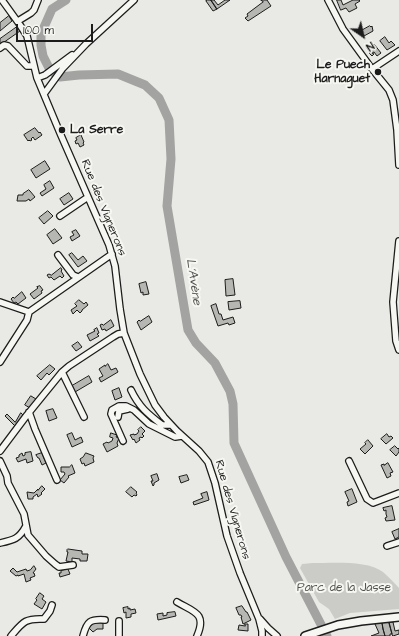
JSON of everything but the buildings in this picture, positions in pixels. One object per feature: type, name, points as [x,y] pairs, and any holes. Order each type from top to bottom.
[{"type":"main road","points":[[306,636],[338,625],[399,617]]},
{"type":"street","name":"Rue des Vignerons","points":[[2,0],[27,36],[37,78],[112,254],[124,333],[140,374],[150,395],[170,425],[199,450],[208,462],[215,482],[232,551],[259,619],[262,636]]},
{"type":"street","points":[[18,22],[34,10],[38,0]]},
{"type":"street","points":[[37,78],[60,66],[134,0]]},
{"type":"street","points":[[328,0],[343,29],[389,90],[393,100],[399,164]]},
{"type":"street","points":[[0,48],[4,45],[8,46],[27,66],[34,66]]},
{"type":"street","points":[[372,69],[399,51]]},
{"type":"street","points":[[44,94],[60,66]]},
{"type":"street","points":[[60,216],[88,197]]},
{"type":"street","points":[[399,241],[393,302],[396,341],[399,350]]},
{"type":"street","points":[[58,254],[73,275],[78,277]]},
{"type":"street","points":[[0,362],[27,320],[29,312],[112,254]]},
{"type":"street","points":[[0,302],[29,312]]},
{"type":"street","points":[[0,451],[29,412],[62,372],[112,336],[124,333]]},
{"type":"street","points":[[62,372],[84,417]]},
{"type":"street","points":[[131,390],[135,400],[145,412],[162,425],[170,425]]},
{"type":"street","points":[[123,441],[111,414],[112,410],[119,406],[131,408],[149,424],[175,438],[182,436]]},
{"type":"street","points":[[118,417],[119,411],[131,408]]},
{"type":"street","points":[[29,412],[57,480]]},
{"type":"street","points":[[0,461],[7,476],[8,483],[24,514],[28,535],[46,556],[59,567],[73,565]]},
{"type":"street","points":[[349,461],[367,499],[373,502],[399,492]]},
{"type":"street","points":[[0,543],[14,540],[22,533],[26,526]]},
{"type":"street","points":[[387,546],[399,542]]},
{"type":"street","points":[[177,602],[194,611],[199,616],[201,621],[197,636]]},
{"type":"street","points":[[11,636],[21,624],[28,620],[44,618],[50,611],[52,605]]},
{"type":"street","points":[[83,636],[89,623],[95,619],[105,620]]},
{"type":"street","name":"Rue des Vignerons","points":[[259,619],[278,636]]},
{"type":"street","points":[[119,621],[119,636]]},
{"type":"green space","name":"Parc de la Jasse","points":[[350,563],[376,568],[383,572],[399,588],[399,609],[350,613],[335,619],[329,609],[319,602],[300,568],[302,564]]},
{"type":"waterway","name":"L'Avène","points":[[66,0],[52,9],[41,34],[43,56],[50,70],[60,77],[118,74],[145,85],[159,98],[169,120],[171,159],[167,206],[188,330],[196,343],[215,363],[230,391],[233,404],[234,443],[286,557],[327,636]]},
{"type":"place","name":"Le Puech Harnaguet","points":[[378,72]]},
{"type":"place","name":"La Serre","points":[[62,130]]}]
